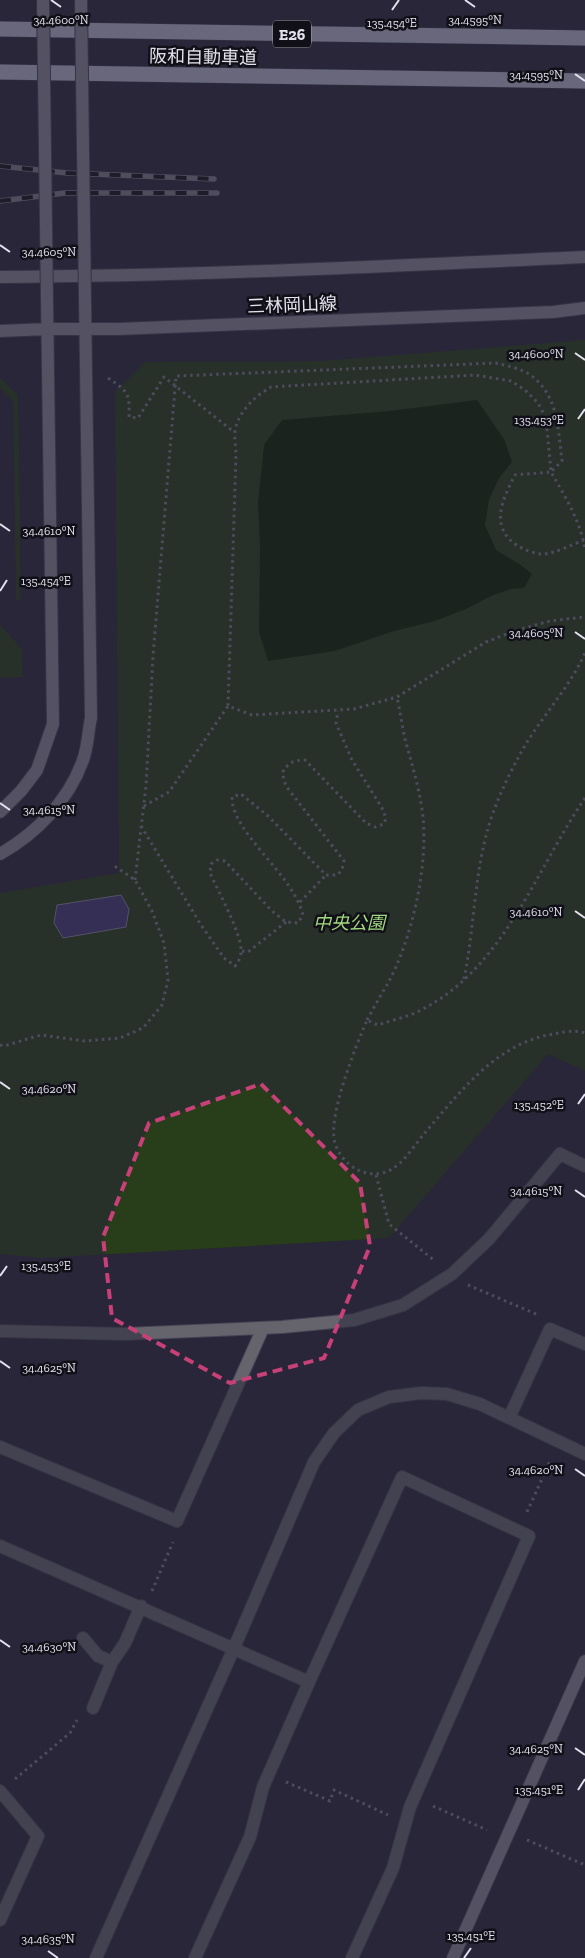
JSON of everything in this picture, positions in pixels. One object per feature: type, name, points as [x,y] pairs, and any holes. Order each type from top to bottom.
[{"type":"highway","name":"阪和自動車道","points":[[0,29],[585,38]]},
{"type":"highway","name":"阪和自動車道","points":[[0,72],[585,81]]},
{"type":"street","points":[[0,812],[21,791],[37,770],[53,724],[43,0]]},
{"type":"street","points":[[0,854],[14,846],[49,818],[68,790],[83,760],[91,718],[82,0]]},
{"type":"street","name":"三林岡山線","points":[[0,278],[124,277],[585,257]]},
{"type":"street","name":"三林岡山線","points":[[0,331],[86,330],[543,312],[585,308]]},
{"type":"street","points":[[0,1331],[125,1334],[263,1328],[354,1320],[403,1305],[452,1274],[489,1239],[560,1154],[585,1166]]},
{"type":"street","points":[[0,1447],[177,1521],[263,1328]]},
{"type":"street","points":[[509,1418],[550,1329],[585,1344]]},
{"type":"street","points":[[96,1958],[234,1648],[314,1462],[334,1433],[358,1410],[389,1397],[447,1394],[480,1404],[585,1454]]},
{"type":"street","points":[[195,1958],[250,1837],[264,1787],[309,1682],[402,1477],[529,1536],[414,1798],[393,1868],[352,1958]]},
{"type":"street","points":[[0,1546],[141,1606],[309,1682]]},
{"type":"street","points":[[94,1708],[112,1662],[125,1644],[141,1606]]},
{"type":"street","points":[[83,1638],[98,1656],[112,1662]]},
{"type":"street","points":[[453,1958],[585,1661]]},
{"type":"street","points":[[0,1791],[38,1836],[0,1920]]},
{"type":"path","points":[[135,880],[144,806],[153,656],[176,376],[496,364],[515,368],[533,376],[546,392],[556,410],[562,461],[551,472],[515,475],[507,490],[500,525],[510,541],[524,550],[544,554],[584,540]]},
{"type":"path","points":[[144,806],[169,792],[228,706],[236,455],[234,432],[239,418],[258,394],[271,387],[475,375],[511,381],[525,390],[538,403],[546,418],[551,472],[565,497],[584,540],[585,550]]},
{"type":"path","points":[[108,378],[124,388],[129,398],[129,417],[138,418],[164,377],[234,432]]},
{"type":"path","points":[[228,706],[252,715],[354,709],[397,698],[486,642],[517,630],[550,621],[585,617]]},
{"type":"path","points":[[464,980],[470,949],[477,881],[487,831],[518,758],[576,673],[585,652]]},
{"type":"path","points":[[397,698],[405,738],[418,784],[423,818],[422,877],[402,950],[388,983],[377,999],[353,1053],[340,1097],[333,1129],[334,1143],[340,1155],[351,1167],[363,1173],[376,1175],[392,1169],[454,1099],[501,1056],[515,1046],[536,1037],[578,1031],[585,1033]]},
{"type":"path","points":[[141,826],[201,925],[224,958],[235,966],[240,959],[242,951],[235,926],[210,873],[211,864],[217,860],[225,861],[286,922],[298,923],[303,916],[300,902],[290,886],[247,832],[231,807],[232,797],[241,794],[256,805],[326,875],[337,875],[342,870],[344,861],[286,786],[282,773],[287,764],[295,760],[305,760],[366,823],[374,827],[384,824],[386,818],[370,784],[352,760],[341,736],[336,723],[338,711]]},
{"type":"path","points":[[368,1020],[378,1025],[420,1011],[444,996],[464,980],[503,934],[585,798]]},
{"type":"path","points":[[0,1046],[41,1035],[85,1041],[120,1038],[143,1028],[162,1006],[168,980],[164,943],[152,911],[135,880],[113,865]]},
{"type":"path","points":[[300,902],[326,875]]},
{"type":"path","points":[[242,951],[248,952],[286,922]]},
{"type":"path","points":[[376,1175],[389,1224],[416,1246]]},
{"type":"path","points":[[452,1274],[462,1282],[541,1316],[550,1329]]},
{"type":"path","points":[[519,1531],[544,1474]]},
{"type":"path","points":[[158,1576],[174,1539],[177,1521]]},
{"type":"path","points":[[0,1791],[70,1733],[82,1710],[94,1708]]},
{"type":"path","points":[[269,1775],[330,1801],[334,1790],[405,1823]]},
{"type":"path","points":[[414,1798],[487,1830]]},
{"type":"path","points":[[527,1840],[585,1866]]},
{"type":"highlighted area","points":[[261,1084],[360,1183],[370,1246],[324,1358],[230,1383],[112,1318],[103,1237],[149,1123]]},
{"type":"green space","name":"中央公園","points":[[585,340],[585,1071],[548,1054],[389,1238],[42,1258],[0,1254],[0,893],[119,873],[115,392],[145,362],[321,361]]},
{"type":"green space","points":[[0,378],[18,395],[21,600],[16,600],[13,401],[0,388]]},
{"type":"green space","points":[[0,625],[22,649],[23,677],[0,678]]},
{"type":"shaded area","points":[[477,400],[504,439],[512,462],[499,478],[489,500],[485,525],[496,550],[532,574],[524,588],[511,589],[491,596],[466,609],[435,621],[394,631],[335,651],[268,661],[259,632],[260,545],[258,503],[264,445],[282,420],[389,411]]},
{"type":"building","points":[[121,895],[129,909],[126,927],[63,938],[54,923],[57,905]]},
{"type":"railway","points":[[0,166],[67,173],[214,179]]},
{"type":"railway","points":[[0,201],[65,193],[217,193]]}]
